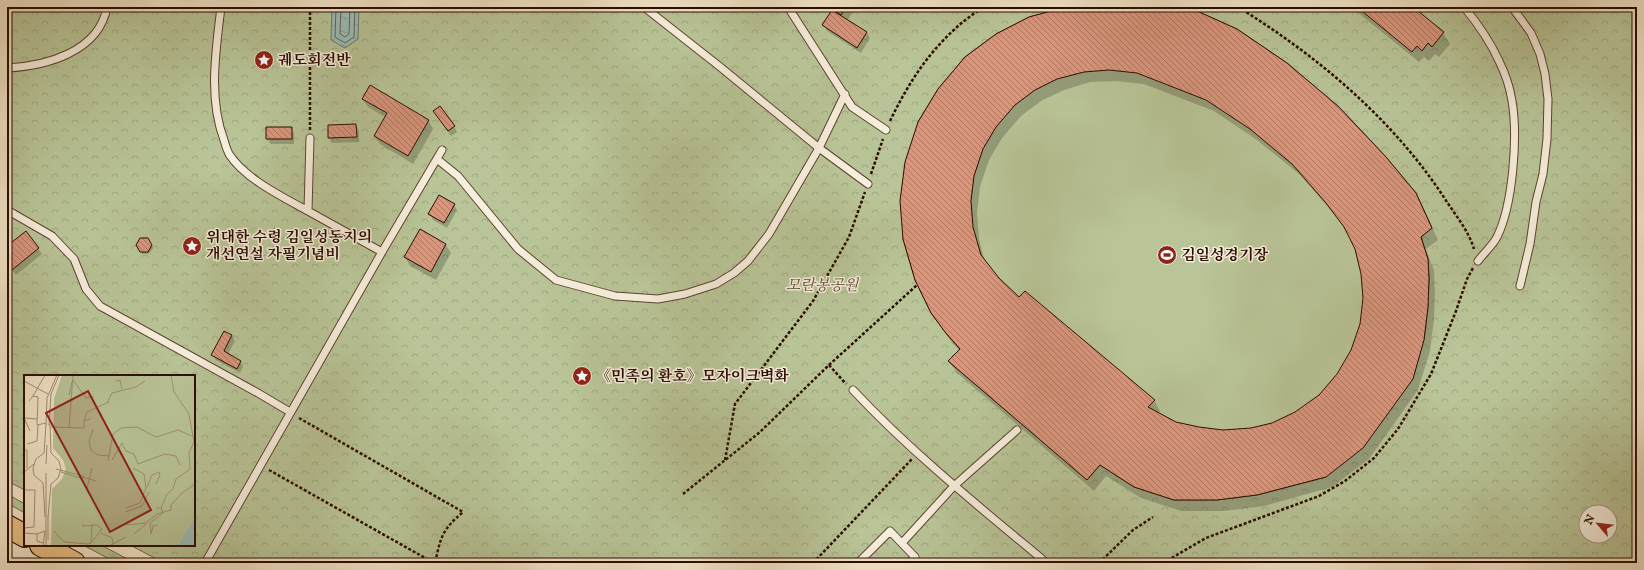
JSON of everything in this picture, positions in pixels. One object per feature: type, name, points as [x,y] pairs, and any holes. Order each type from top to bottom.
[{"type":"main road","points":[[7,526],[24,535]]},
{"type":"main road","points":[[43,546],[74,563]]},
{"type":"lane","points":[[7,68],[28,67],[70,54],[88,42],[106,14],[107,7]]},
{"type":"lane","points":[[221,7],[215,62],[215,95],[219,127],[229,154],[246,173],[261,184],[382,252]]},
{"type":"lane","points":[[644,7],[819,148],[868,184]]},
{"type":"lane","points":[[788,7],[852,107],[886,130]]},
{"type":"lane","points":[[1464,7],[1489,40],[1500,61],[1512,100],[1514,117],[1512,177],[1507,208],[1497,238],[1478,261]]},
{"type":"lane","points":[[1512,7],[1531,33],[1540,54],[1545,74],[1548,99],[1547,139],[1543,174],[1536,202],[1530,244],[1520,286]]},
{"type":"lane","points":[[437,160],[458,176],[518,249],[556,280],[615,296],[658,299],[685,294],[716,284],[734,273],[748,261],[769,234],[819,148],[845,94]]},
{"type":"lane","points":[[308,211],[310,138]]},
{"type":"lane","points":[[205,563],[261,466],[290,412],[442,150]]},
{"type":"lane","points":[[7,210],[52,236],[74,259],[86,289],[100,306],[290,412]]},
{"type":"lane","points":[[853,390],[879,418],[954,486],[1042,559]]},
{"type":"lane","points":[[902,542],[954,486],[1017,430]]},
{"type":"lane","points":[[858,563],[890,531],[915,557],[909,563]]},
{"type":"path","points":[[310,7],[310,138]]},
{"type":"path","points":[[725,460],[735,404],[813,301],[849,237],[886,130],[906,89],[927,58],[956,28],[983,7]]},
{"type":"path","points":[[1163,563],[1206,538],[1319,496],[1345,481],[1374,458],[1398,429],[1431,374],[1467,279],[1478,261],[1470,237],[1434,181],[1403,143],[1368,106],[1330,73],[1296,45],[1238,7]]},
{"type":"path","points":[[683,494],[760,432],[829,365],[917,285]]},
{"type":"path","points":[[829,365],[837,374]]},
{"type":"path","points":[[261,466],[435,563],[440,540],[449,525],[463,512],[290,412]]},
{"type":"path","points":[[813,563],[918,453]]},
{"type":"path","points":[[1098,563],[1133,530],[1153,517]]},
{"type":"green space","name":"모란봉공원","points":[[7,7],[1637,7],[1637,563],[164,563],[132,546],[195,546],[195,375],[24,375],[24,490],[7,481]]},
{"type":"green space","name":"김일성경기장","points":[[1066,7],[1188,7],[1237,29],[1287,63],[1339,107],[1386,157],[1416,193],[1432,228],[1421,237],[1428,259],[1429,279],[1428,307],[1424,340],[1326,477],[1257,495],[1217,500],[1174,500],[1134,487],[1100,465],[1087,480],[948,361],[960,349],[931,313],[915,280],[903,239],[918,122],[938,89],[965,57],[996,34],[1029,17]]},
{"type":"green space","points":[[7,494],[24,503],[24,512],[7,503]]},
{"type":"green space","points":[[85,546],[103,546],[135,563],[117,563]]},
{"type":"water","points":[[332,7],[359,7],[358,39],[345,48],[331,40]]},
{"type":"building","points":[[828,7],[846,7],[841,15]]},
{"type":"building","points":[[1066,7],[1188,7],[1237,29],[1287,63],[1339,107],[1386,157],[1416,193],[1432,228],[1421,237],[1428,259],[1428,307],[1424,340],[1413,379],[1363,448],[1326,477],[1257,495],[1217,500],[1174,500],[1134,487],[1100,465],[1087,480],[948,361],[960,349],[931,313],[915,280],[903,239],[900,201],[905,162],[918,122],[938,89],[965,57],[996,34],[1029,17]],"holes":[[[1109,70],[1137,73],[1206,100],[1250,129],[1292,164],[1326,203],[1344,227],[1355,249],[1361,274],[1363,298],[1360,324],[1351,350],[1337,374],[1319,395],[1295,412],[1272,423],[1251,428],[1223,430],[1199,427],[1176,422],[1148,407],[1155,400],[1025,291],[1019,297],[999,278],[981,255],[973,227],[971,201],[974,176],[983,149],[996,127],[1015,105],[1035,90],[1057,79],[1084,72]]]},
{"type":"building","points":[[1357,7],[1413,7],[1444,32],[1432,47],[1428,43],[1422,51],[1417,46],[1412,52]]},
{"type":"building","points":[[832,10],[867,32],[857,48],[822,25]]},
{"type":"building","points":[[370,85],[429,120],[408,156],[374,136],[387,113],[362,99]]},
{"type":"building","points":[[440,106],[455,126],[448,131],[433,111]]},
{"type":"building","points":[[356,124],[357,137],[328,138],[328,125]]},
{"type":"building","points":[[266,127],[292,127],[292,139],[266,139]]},
{"type":"building","points":[[439,195],[455,204],[444,223],[428,214]]},
{"type":"building","points":[[420,229],[446,244],[431,272],[404,257]]},
{"type":"building","points":[[26,231],[39,248],[12,270],[7,263],[7,246]]},
{"type":"building","points":[[140,238],[148,238],[152,245],[148,252],[140,252],[136,245]]},
{"type":"building","points":[[224,331],[232,335],[224,351],[241,361],[237,369],[211,355]]},
{"type":"place","name":"궤도회전반","points":[[264,60]]},
{"type":"place","name":"위대한 수령 김일성동지의 개선연설 자필기념비","points":[[192,246]]},
{"type":"place","name":"김일성경기장","points":[[1167,255]]},
{"type":"place","name":"《민족의 환호》모자이크벽화","points":[[582,376]]}]
